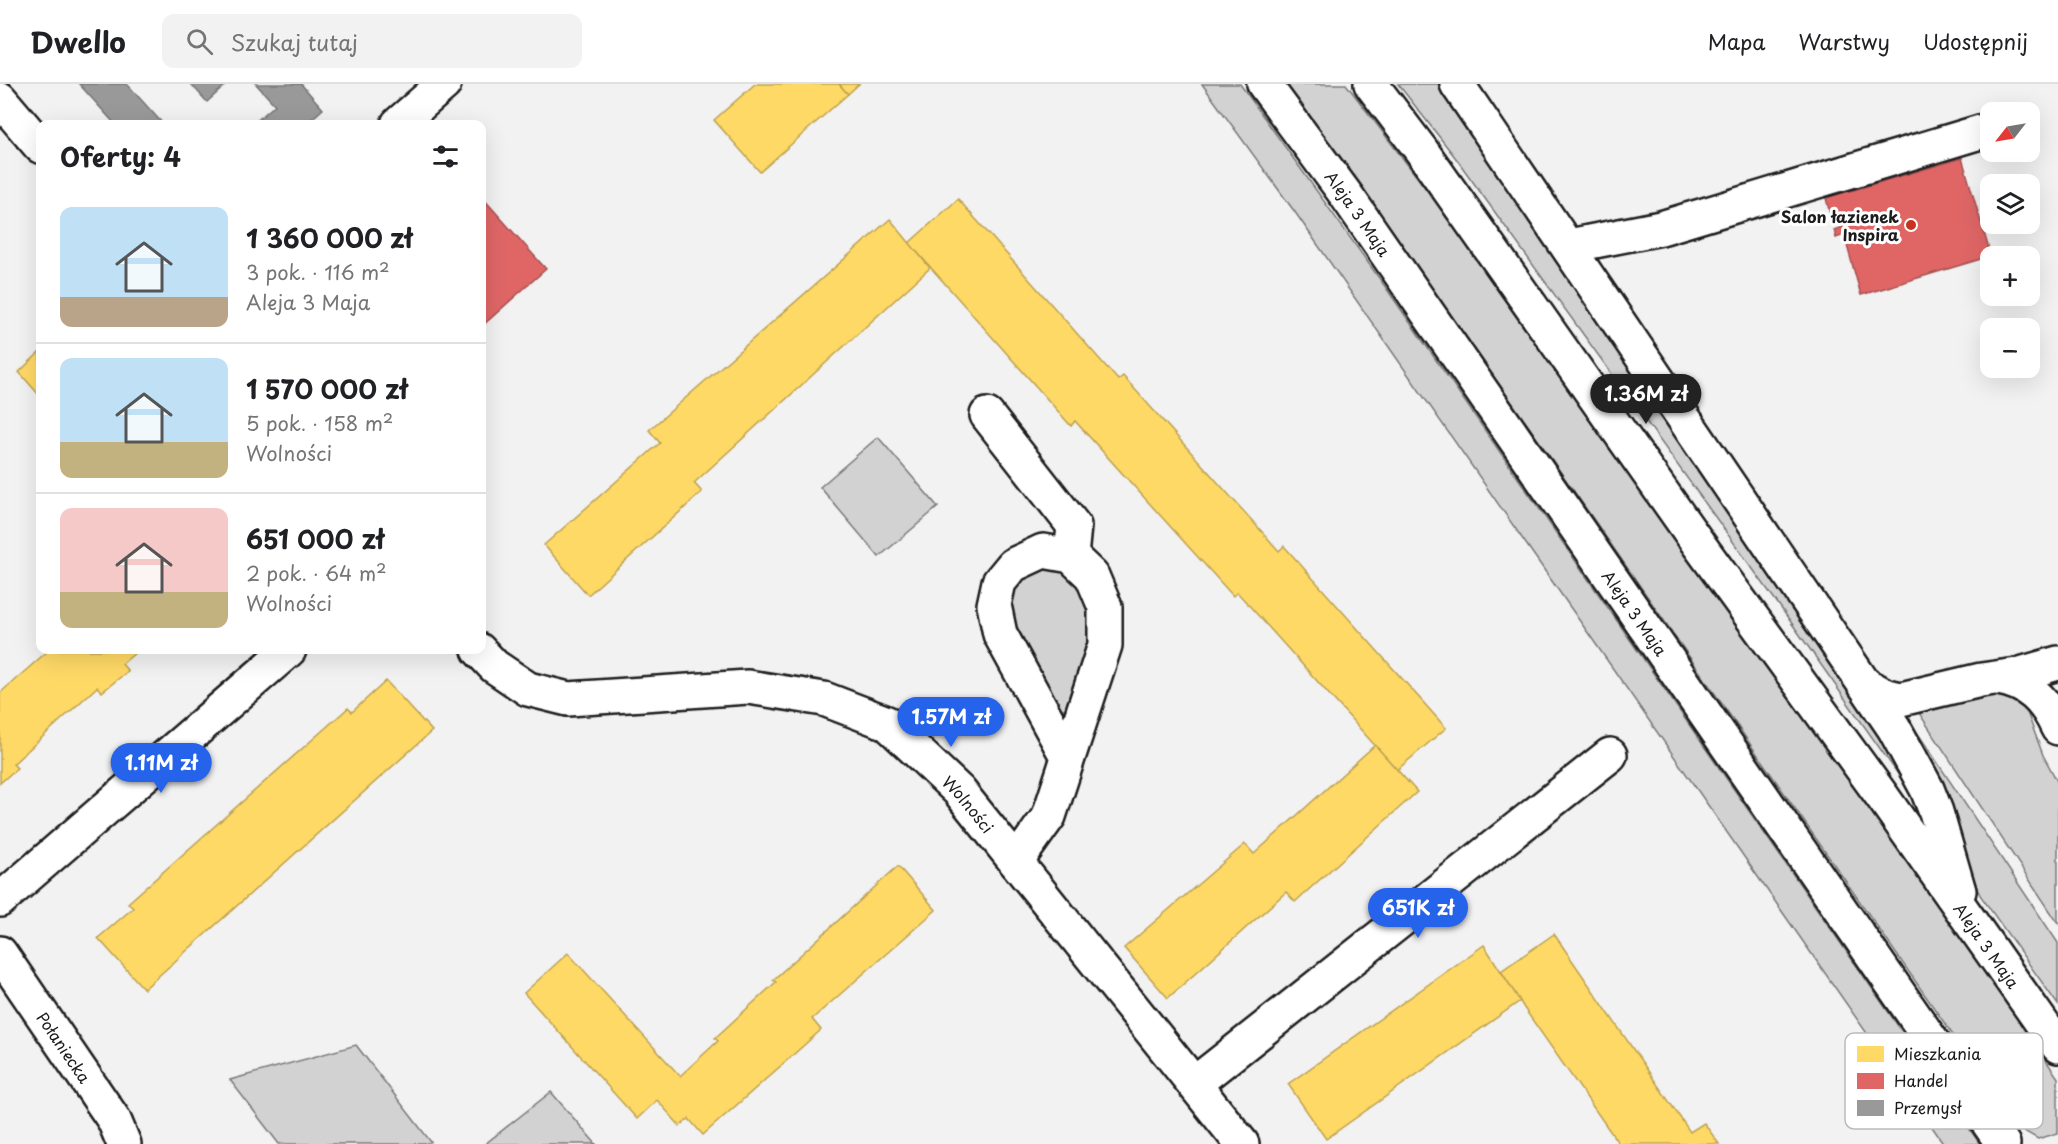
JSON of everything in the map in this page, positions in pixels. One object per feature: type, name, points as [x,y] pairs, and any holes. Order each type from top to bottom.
[{"type":"street","points":[[403,120],[444,84]]},
{"type":"street","name":"Aleja 3 Maja","points":[[1264,84],[1346,195],[1926,1033]]},
{"type":"street","name":"Aleja 3 Maja","points":[[1371,84],[1421,150],[1700,546],[1882,796],[2058,1046]]},
{"type":"street","points":[[1457,84],[1569,246],[1900,738],[1927,789],[1944,836],[1956,885],[1994,956]]},
{"type":"street","points":[[0,99],[36,141]]},
{"type":"street","points":[[1569,246],[1661,228],[1980,132]]},
{"type":"street","points":[[987,415],[1074,526],[1071,556]]},
{"type":"street","points":[[1016,862],[1049,816],[1068,758],[1105,645],[1105,607],[1092,576],[1071,556],[1043,551],[1013,565],[999,582],[994,605],[1000,634],[1068,758]]},
{"type":"street","points":[[0,900],[284,654]]},
{"type":"street","name":"Wolności","points":[[483,654],[494,666],[528,689],[568,699],[748,687],[824,699],[887,723],[959,791],[1242,1144]]},
{"type":"street","points":[[1866,685],[1886,696],[1901,699],[2017,675],[2058,663]]},
{"type":"street","points":[[1998,678],[2015,681],[2034,693],[2050,710],[2058,728]]},
{"type":"street","points":[[1194,1084],[1610,755]]},
{"type":"street","name":"Połaniecka","points":[[0,953],[114,1120],[124,1144]]},
{"type":"street","points":[[2026,1001],[2058,1035]]},
{"type":"street","name":"Aleja 3 Maja","points":[[1993,1129],[2003,1144]]},
{"type":"shaded area","points":[[1202,84],[1240,84],[1384,285],[1903,1033],[1867,1033],[1297,215]]},
{"type":"shaded area","points":[[1285,84],[1346,84],[1494,278],[1926,886],[2027,1033],[1951,1033],[1357,180]]},
{"type":"shaded area","points":[[1398,84],[1439,84],[1495,163],[1530,221],[1612,342],[1685,437],[1912,779],[1924,811],[1781,608],[1455,157]]},
{"type":"shaded area","points":[[878,437],[938,507],[879,557],[820,487]]},
{"type":"shaded area","points":[[1046,565],[1075,571],[1095,619],[1065,709],[1057,709],[1008,616],[1008,598],[1017,583],[1030,570]]},
{"type":"shaded area","points":[[1989,692],[2010,695],[2025,707],[2043,755],[2058,783],[2058,923],[1919,713]]},
{"type":"shaded area","points":[[1911,723],[2058,943],[2058,1005],[1980,895],[1953,828],[1937,777]]},
{"type":"shaded area","points":[[356,1045],[431,1142],[428,1144],[279,1144],[230,1080]]},
{"type":"shaded area","points":[[2043,1056],[2058,1078],[2058,1133],[2038,1139],[2020,1129],[2043,1129]]},
{"type":"shaded area","points":[[551,1092],[596,1144],[485,1144]]},
{"type":"shaded area","points":[[1934,1129],[1970,1129],[1980,1144],[1944,1144]]},
{"type":"building: Mieszkania","points":[[755,84],[839,84],[848,94],[760,172],[714,120]]},
{"type":"building: Mieszkania","points":[[839,84],[859,84],[848,94]]},
{"type":"building: Mieszkania","points":[[958,199],[1118,380],[1123,376],[1279,551],[1284,546],[1446,728],[1397,770],[1237,592],[1233,596],[1075,421],[1071,426],[909,243]]},
{"type":"building: Mieszkania","points":[[890,219],[930,268],[694,483],[702,492],[588,595],[544,545],[660,443],[649,430]]},
{"type":"building: Mieszkania","points":[[36,356],[36,391],[19,372]]},
{"type":"building: Mieszkania","points":[[44,654],[134,654],[122,664],[128,671],[102,692],[97,687],[13,764],[17,768],[0,783],[0,693]]},
{"type":"building: Mieszkania","points":[[386,681],[432,731],[144,989],[98,938],[133,908],[128,903],[348,708],[352,712]]},
{"type":"building: Mieszkania","points":[[1375,745],[1417,792],[1295,902],[1286,892],[1168,998],[1124,948],[1245,844],[1254,854]]},
{"type":"building: Mieszkania","points":[[898,866],[936,910],[812,1019],[821,1030],[703,1135],[689,1119],[680,1126],[657,1100],[637,1119],[524,993],[568,953],[680,1076],[718,1041],[715,1038],[776,982],[773,980]]},
{"type":"building: Mieszkania","points":[[1554,934],[1690,1132],[1704,1123],[1719,1144],[1619,1144],[1524,1008],[1501,971]]},
{"type":"building: Mieszkania","points":[[1484,945],[1520,1001],[1326,1139],[1288,1084]]},
{"type":"building: Handel","name":"Salon łazienek Inspira","points":[[1962,158],[1980,219],[1980,234],[1984,234],[1988,246],[1980,246],[1980,259],[1861,295],[1844,235],[1836,238],[1834,230],[1842,227],[1839,220],[1832,222],[1826,198]]},
{"type":"building: Handel","points":[[486,202],[546,269],[486,322]]},
{"type":"building: Przemysł","points":[[79,84],[127,84],[159,120],[111,120]]},
{"type":"building: Przemysł","points":[[191,84],[227,84],[207,102]]},
{"type":"building: Przemysł","points":[[256,84],[301,84],[323,109],[311,120],[258,120],[275,105]]},
{"type":"place","name":"Salon łazienek Inspira","points":[[1911,225]]}]
